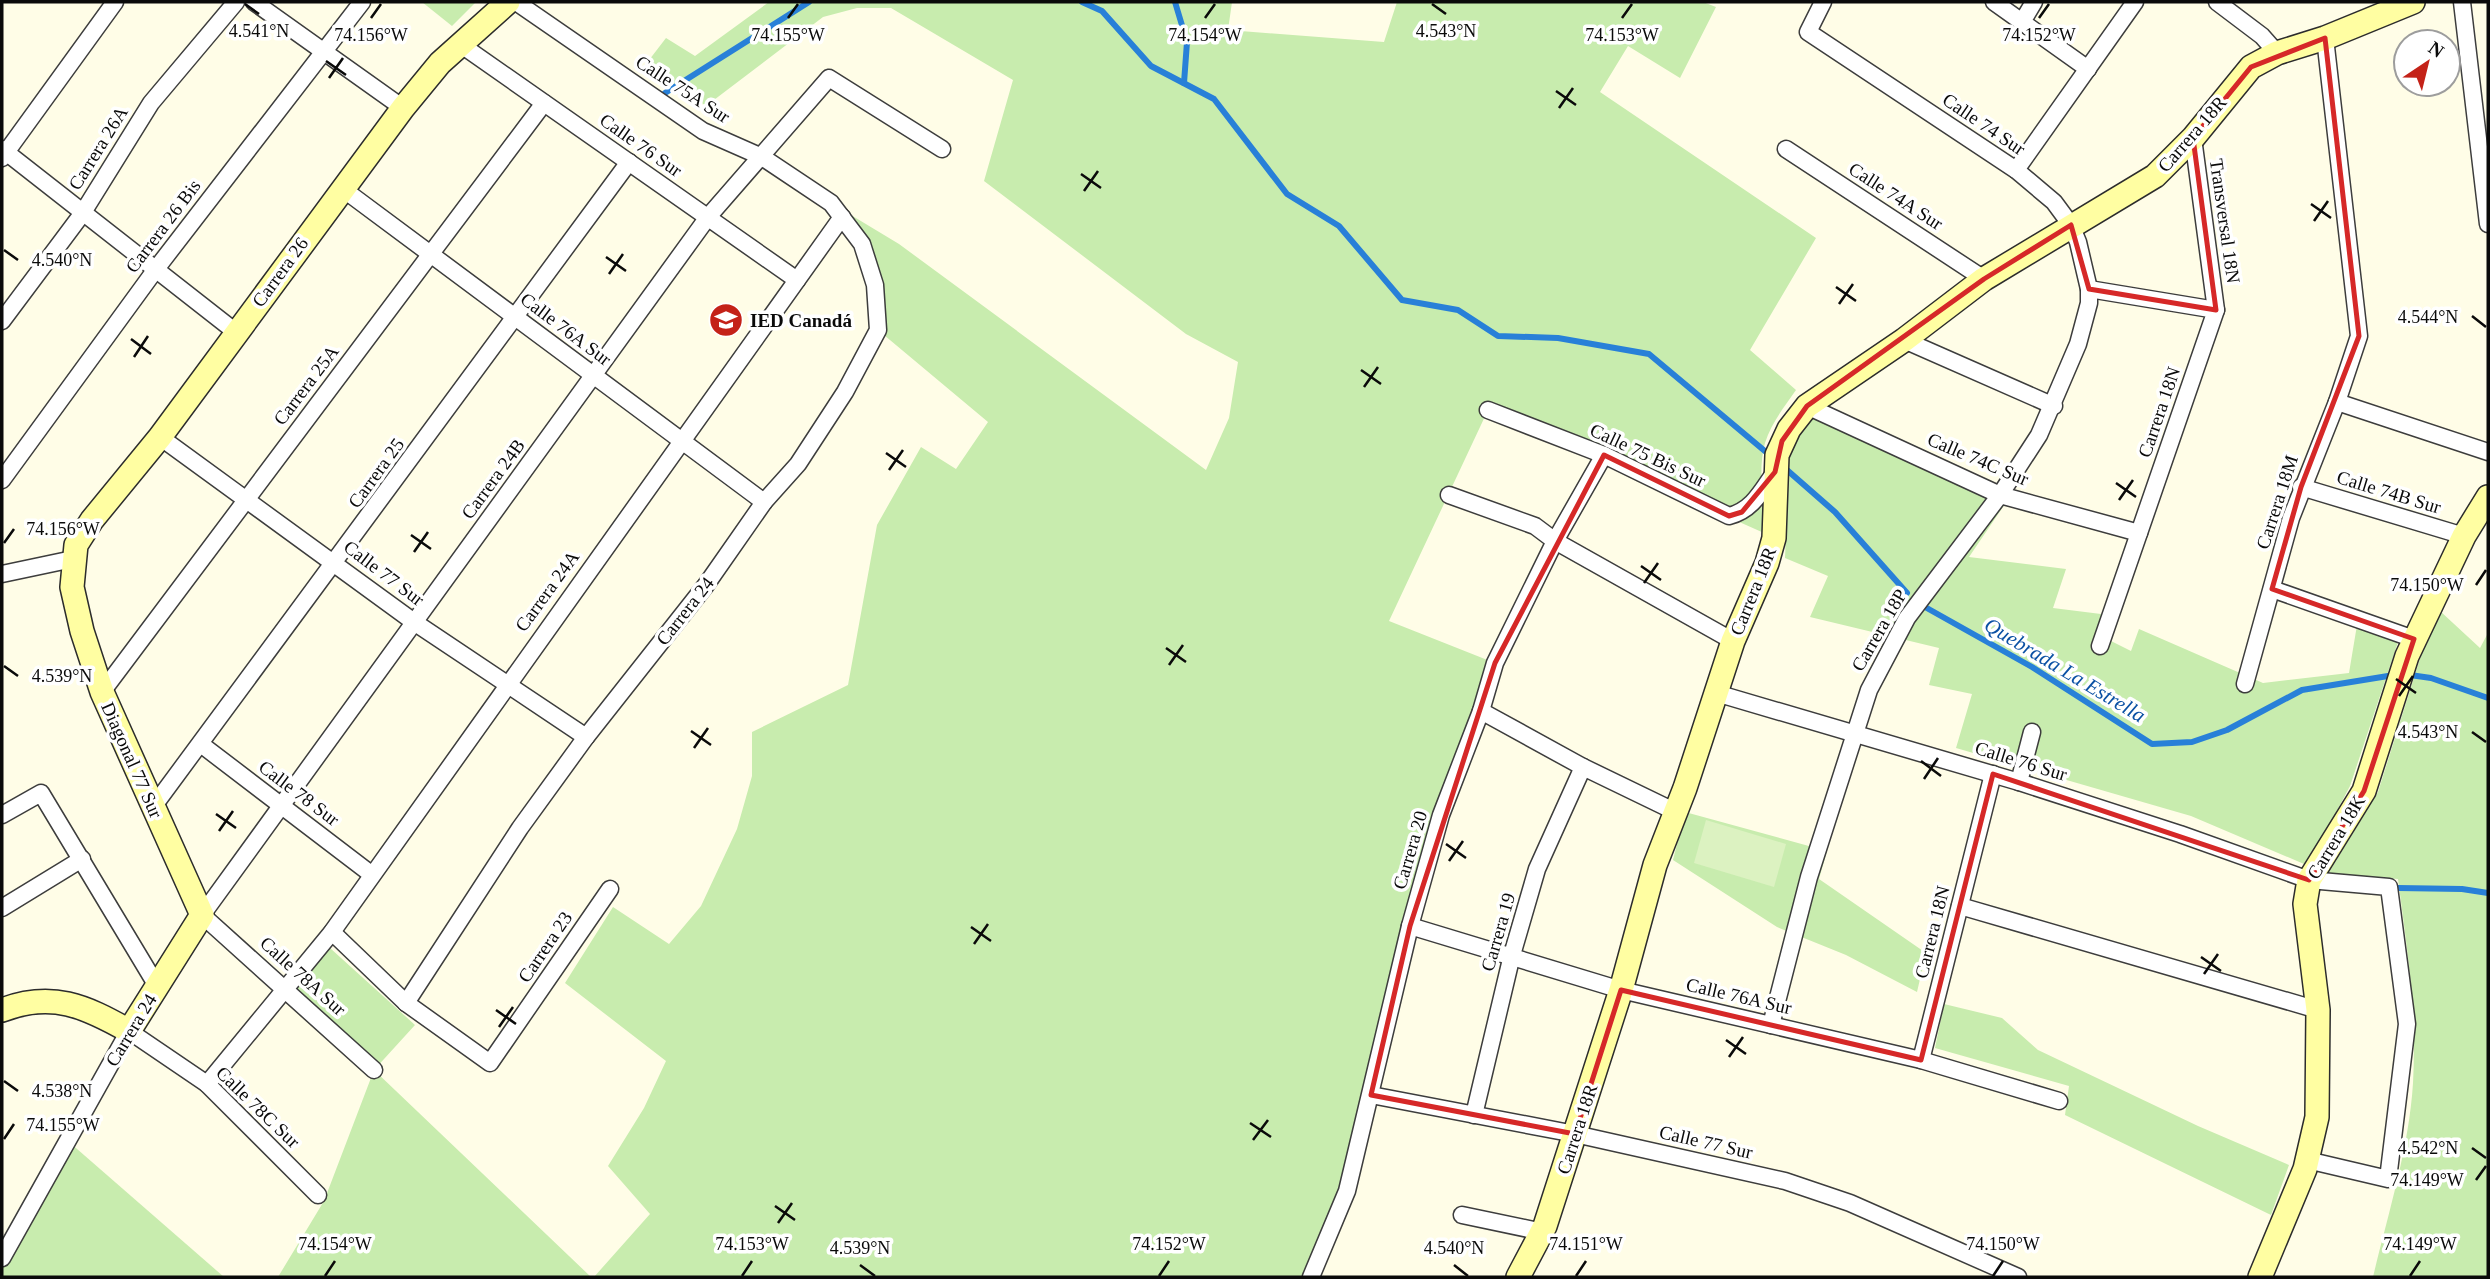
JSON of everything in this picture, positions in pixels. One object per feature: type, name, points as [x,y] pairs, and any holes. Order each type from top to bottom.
[{"type":"street","points":[[116,2],[3,153],[237,333]]},
{"type":"street","name":"Carrera 26A","points":[[2,321],[82,214],[151,103],[236,2]]},
{"type":"street","points":[[254,2],[403,108]]},
{"type":"street","name":"Carrera 26 Bis","points":[[2,480],[156,269],[362,2]]},
{"type":"street","name":"Carrera 26","points":[[73,559],[76,545],[92,520],[160,437],[403,108],[460,44],[509,2]]},
{"type":"street","name":"Calle 75A Sur","points":[[516,2],[703,131],[762,157],[831,203]]},
{"type":"street","name":"Calle 74 Sur","points":[[1823,2],[1808,32],[2016,170],[2054,202],[2071,225],[2089,289]]},
{"type":"street","points":[[1994,2],[2088,69]]},
{"type":"street","points":[[2022,22],[2034,2]]},
{"type":"street","points":[[2016,170],[2134,2]]},
{"type":"street","points":[[2217,2],[2254,29],[2277,53]]},
{"type":"street","name":"Carrera 18R","points":[[1518,1277],[1543,1233],[1621,989],[1648,887],[1733,641],[1772,549],[1775,472],[1782,441],[1807,406],[1904,340],[1984,279],[2071,225],[2136,190],[2155,176],[2193,138],[2241,75],[2277,53],[2325,38],[2413,2]]},
{"type":"street","points":[[2462,2],[2488,224]]},
{"type":"street","name":"Carrera 18M","points":[[2245,684],[2301,487],[2337,402],[2359,336],[2325,38]]},
{"type":"street","name":"Calle 76 Sur","points":[[460,44],[797,280]]},
{"type":"street","name":"Carrera 24B","points":[[202,915],[708,218],[829,78],[942,149]]},
{"type":"street","name":"Carrera 25A","points":[[102,692],[544,103]]},
{"type":"street","name":"Transversal 18N","points":[[2193,138],[2216,310]]},
{"type":"street","name":"Calle 74A Sur","points":[[1786,149],[1984,279]]},
{"type":"street","name":"Carrera 25","points":[[153,807],[202,745],[629,162]]},
{"type":"street","name":"Calle 76A Sur","points":[[343,189],[764,502]]},
{"type":"street","name":"Carrera 24","points":[[406,1003],[520,828],[586,737],[706,585],[764,502],[798,464],[845,391],[878,330],[875,285],[862,244],[831,203]]},
{"type":"street","name":"Carrera 24A","points":[[207,1084],[332,932],[842,217]]},
{"type":"street","points":[[2089,289],[2216,310]]},
{"type":"street","name":"Carrera 18P","points":[[1770,1025],[1809,877],[1869,691],[1907,618],[2022,464],[2054,405],[2087,317],[2089,289]]},
{"type":"street","name":"Carrera 18N","points":[[2101,646],[2216,310]]},
{"type":"street","points":[[1904,340],[2054,405]]},
{"type":"street","points":[[2337,402],[2488,452]]},
{"type":"street","name":"Calle 74C Sur","points":[[1807,406],[2000,495],[2138,533]]},
{"type":"street","name":"Calle 75 Bis Sur","points":[[1488,410],[1604,455],[1729,516],[1742,512],[1753,503],[1775,472]]},
{"type":"street","name":"Calle 77 Sur","points":[[160,437],[414,622],[505,686],[586,737]]},
{"type":"street","name":"Carrera 20","points":[[1311,1277],[1347,1191],[1410,926],[1441,815],[1481,711],[1495,663],[1555,541],[1604,455]]},
{"type":"street","name":"Calle 74B Sur","points":[[2301,487],[2476,528]]},
{"type":"street","points":[[1449,495],[1535,526],[1555,541],[1733,641]]},
{"type":"street","name":"Carrera 18K","points":[[2260,1277],[2308,1160],[2317,1117],[2318,1010],[2305,904],[2309,880],[2364,790],[2414,639],[2476,528],[2488,496]]},
{"type":"street","points":[[2,574],[73,559]]},
{"type":"street","name":"Diagonal 77 Sur","points":[[73,559],[76,606],[102,692],[202,915]]},
{"type":"street","points":[[2272,589],[2414,639]]},
{"type":"street","name":"Calle 76 Sur","points":[[1716,693],[1854,731],[2019,782],[2180,834],[2309,880]]},
{"type":"street","points":[[1481,711],[1583,767],[1676,812]]},
{"type":"street","points":[[2019,782],[2032,732]]},
{"type":"street","name":"Calle 78 Sur","points":[[202,745],[371,874]]},
{"type":"street","name":"Carrera 19","points":[[1474,1115],[1512,955],[1537,869],[1583,767]]},
{"type":"street","name":"Carrera 18N","points":[[1921,1060],[1993,774]]},
{"type":"street","points":[[2,815],[41,793],[157,986]]},
{"type":"street","points":[[2,908],[82,859]]},
{"type":"street","points":[[2308,1160],[2388,1179],[2407,1024],[2389,887],[2309,880]]},
{"type":"street","name":"Carrera 23","points":[[406,1003],[490,1063],[610,889]]},
{"type":"street","points":[[1960,906],[2318,1010]]},
{"type":"street","name":"Carrera 24","points":[[2,1258],[129,1031],[202,915]]},
{"type":"street","name":"Calle 78A Sur","points":[[202,915],[374,1070]]},
{"type":"street","name":"Calle 76A Sur","points":[[1410,926],[1621,989],[1921,1060],[2059,1101]]},
{"type":"street","points":[[332,932],[406,1003]]},
{"type":"street","points":[[2,1010],[29,1003],[71,1003],[129,1031]]},
{"type":"street","name":"Calle 78C Sur","points":[[129,1031],[207,1084],[318,1195]]},
{"type":"street","name":"Calle 77 Sur","points":[[1371,1095],[1575,1134],[1785,1181],[1850,1203],[2018,1277]]},
{"type":"street","points":[[1462,1215],[1543,1233]]},
{"type":"highlighted area","points":[[2325,38],[2359,336],[2301,487],[2272,589],[2414,639],[2364,791],[2309,880],[1993,774],[1921,1060],[1621,990],[1575,1134],[1371,1095],[1410,926],[1495,663],[1604,455],[1729,516],[1742,512],[1775,472],[1782,441],[1807,406],[1984,279],[2071,225],[2089,289],[2216,310],[2193,138],[2251,67]]},
{"type":"green space","points":[[422,2],[476,2],[452,26]]},
{"type":"green space","points":[[769,2],[1232,2],[1228,30],[1384,42],[1397,2],[1703,2],[1716,7],[1680,78],[1628,46],[1600,92],[1816,238],[1750,350],[1796,390],[1765,443],[1761,476],[1764,533],[1488,410],[1389,621],[1495,663],[1441,815],[1371,1095],[1311,1277],[594,1277],[650,1214],[608,1166],[644,1108],[666,1061],[565,983],[613,907],[669,944],[701,906],[737,829],[752,776],[752,732],[848,685],[877,525],[921,447],[956,469],[988,422],[878,330],[875,285],[831,203],[899,244],[1206,470],[1229,418],[1238,362],[1186,334],[984,181],[1013,80],[891,8],[857,8],[823,17],[706,106],[646,64],[666,38],[695,56]]},
{"type":"green space","points":[[1813,417],[2005,504],[1969,557],[2066,569],[2053,608],[2117,616],[2109,640],[2131,651],[2139,629],[2263,683],[2349,673],[2357,625],[2399,639],[2350,786],[2304,864],[2191,816],[1956,748],[1972,694],[1929,685],[1939,648],[1810,617],[1828,576],[1785,558],[1784,482],[1791,447],[1800,431]]},
{"type":"green space","points":[[2440,611],[2480,648],[2488,633],[2488,1277],[2373,1277],[2397,1181],[2411,1107],[2414,1032],[2408,955],[2398,879],[2328,874],[2378,792],[2422,652]]},
{"type":"green space","points":[[1685,812],[1827,851],[1819,879],[1926,953],[1917,992],[1846,955],[1777,927],[1673,860]]},
{"type":"green space","points":[[1706,820],[1786,844],[1774,887],[1694,863]]},
{"type":"green space","points":[[330,948],[415,1025],[374,1070],[291,993]]},
{"type":"green space","points":[[1944,1004],[2002,1018],[2038,1050],[2198,1126],[2289,1165],[2271,1215],[2065,1115],[2069,1086],[1935,1048]]},
{"type":"green space","points":[[374,1070],[591,1277],[278,1277],[324,1201]]},
{"type":"green space","points":[[61,1135],[224,1277],[2,1277],[2,1240]]},
{"type":"waterway","name":"Quebrada La Estrella","points":[[665,93],[809,2]]},
{"type":"waterway","name":"Quebrada La Estrella","points":[[1082,2],[1102,11],[1151,66],[1214,99],[1287,194],[1339,226],[1402,300],[1458,310],[1498,336],[1558,338],[1649,354],[1766,452]]},
{"type":"waterway","name":"Quebrada La Estrella","points":[[1175,2],[1187,42],[1184,83]]},
{"type":"waterway","name":"Quebrada La Estrella","points":[[1787,470],[1835,512],[1907,593]]},
{"type":"waterway","name":"Quebrada La Estrella","points":[[1925,607],[2032,667],[2152,744],[2192,742],[2227,730],[2302,690],[2388,676]]},
{"type":"waterway","name":"Quebrada La Estrella","points":[[2410,675],[2431,678],[2488,698]]},
{"type":"waterway","name":"Quebrada La Estrella","points":[[2398,888],[2462,889],[2488,893]]},
{"type":"place","name":"IED Canadá","points":[[726,320]]}]
